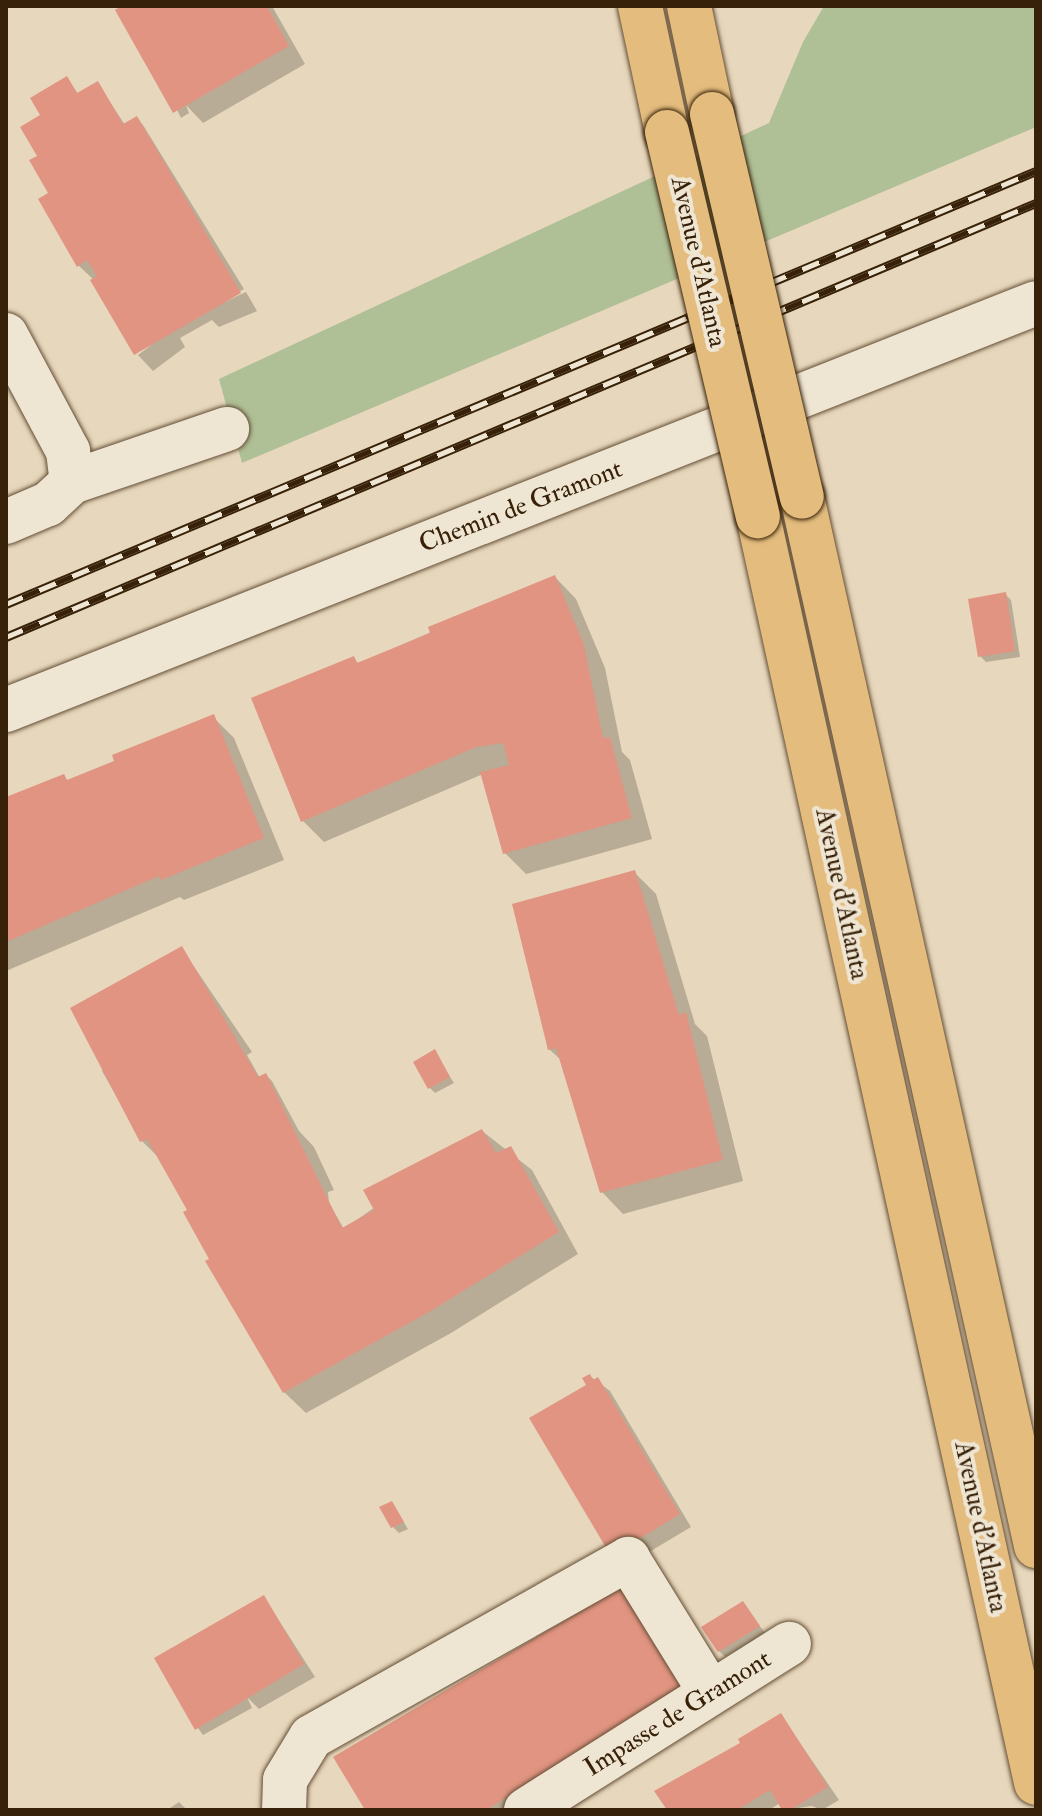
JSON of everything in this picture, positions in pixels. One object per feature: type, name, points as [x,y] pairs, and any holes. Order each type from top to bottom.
[{"type":"main road","name":"Avenue d'Atlanta","points":[[640,6],[758,516],[1036,1783]]},
{"type":"main road","name":"Avenue d'Atlanta","points":[[689,6],[1036,1546]]},
{"type":"street","name":"Chemin de Gramont","points":[[6,710],[1036,303]]},
{"type":"street","points":[[6,335],[68,451],[72,482]]},
{"type":"street","points":[[6,522],[48,504],[72,482],[227,429]]},
{"type":"street","points":[[284,1810],[285,1780],[311,1737],[628,1559],[710,1692]]},
{"type":"street","name":"Impasse de Gramont","points":[[526,1810],[789,1644]]},
{"type":"green space","points":[[824,6],[1036,6],[1036,127],[242,463],[219,379],[769,123],[803,42]]},
{"type":"building","points":[[122,6],[267,6],[289,46],[173,113],[115,10]]},
{"type":"building","points":[[67,76],[77,93],[98,81],[123,124],[137,116],[241,293],[134,355],[90,280],[97,276],[87,260],[77,267],[38,199],[48,193],[29,160],[37,156],[20,127],[40,115],[30,98]]},
{"type":"building","points":[[555,575],[584,645],[603,738],[610,737],[632,818],[503,854],[480,772],[509,765],[503,743],[476,747],[301,822],[251,698],[354,656],[357,663],[430,633],[428,627]]},
{"type":"building","points":[[1006,592],[1015,651],[978,657],[968,599]]},
{"type":"building","points":[[214,714],[264,838],[161,880],[159,876],[6,942],[6,797],[64,774],[67,780],[114,761],[112,755]]},
{"type":"building","points":[[635,870],[679,1015],[686,1012],[723,1160],[600,1193],[556,1048],[548,1050],[512,904]]},
{"type":"building","points":[[182,946],[258,1077],[266,1073],[342,1228],[374,1210],[363,1190],[482,1129],[496,1153],[511,1146],[559,1232],[429,1312],[283,1393],[205,1261],[209,1259],[183,1212],[187,1210],[147,1139],[140,1142],[70,1008]]},
{"type":"building","points":[[435,1049],[450,1077],[428,1089],[413,1062]]},
{"type":"building","points":[[590,1374],[593,1380],[598,1377],[680,1514],[611,1556],[529,1418],[586,1385],[582,1378]]},
{"type":"building","points":[[392,1501],[404,1522],[391,1528],[379,1507]]},
{"type":"building","points":[[628,1583],[690,1684],[486,1810],[365,1810],[333,1757]]},
{"type":"building","points":[[264,1595],[304,1664],[195,1730],[154,1658]]},
{"type":"building","points":[[743,1601],[760,1626],[718,1652],[701,1627]]},
{"type":"building","points":[[781,1713],[828,1787],[790,1810],[782,1810],[770,1790],[737,1810],[667,1810],[654,1791],[740,1743],[738,1739]]},
{"type":"railway","points":[[6,604],[1036,171]]},
{"type":"railway","points":[[6,637],[1036,203]]}]
